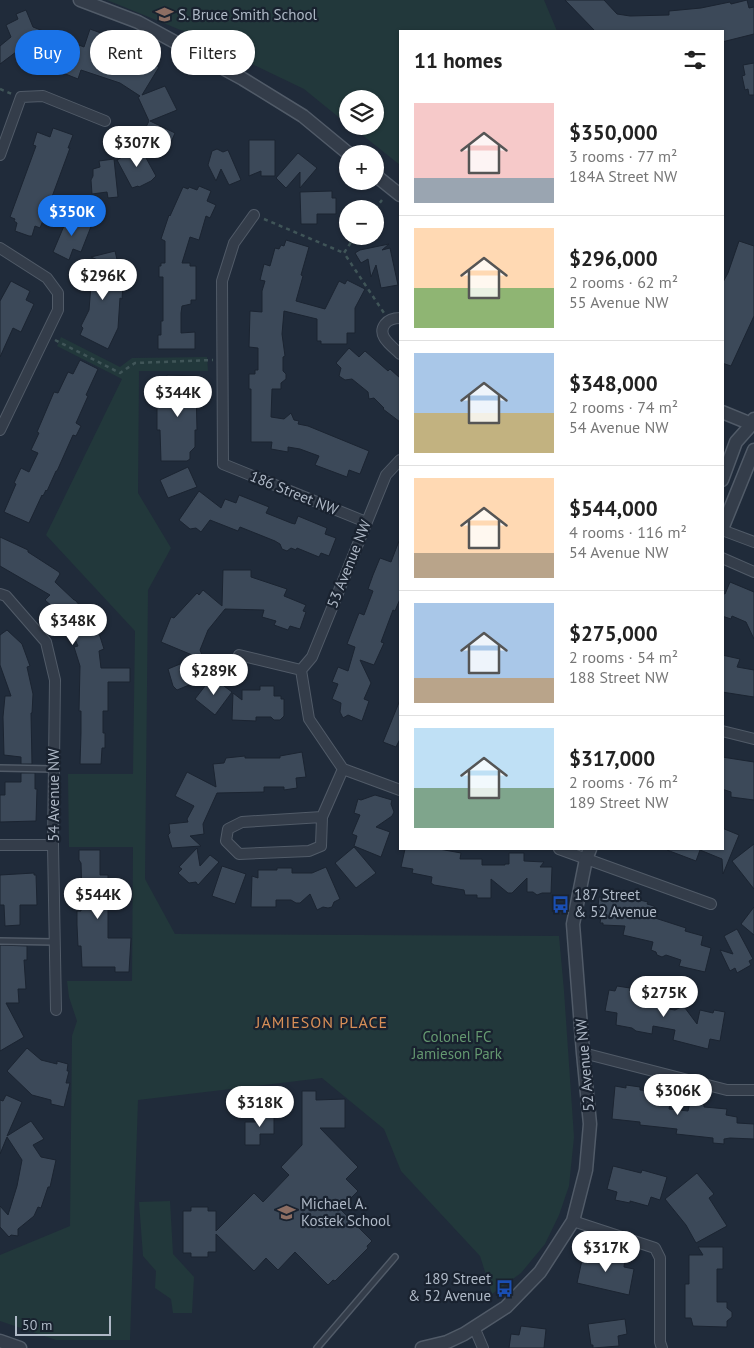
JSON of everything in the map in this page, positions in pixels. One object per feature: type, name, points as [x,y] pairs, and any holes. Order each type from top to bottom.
[{"type":"street","points":[[80,0],[138,22],[243,79],[303,116],[339,146]]},
{"type":"street","points":[[0,155],[21,97],[43,96],[105,121]]},
{"type":"street","points":[[384,182],[399,194]]},
{"type":"street","points":[[222,360],[222,281],[234,243],[254,215]]},
{"type":"street","points":[[0,248],[48,278],[58,293],[58,310],[1,425]]},
{"type":"street","points":[[399,318],[389,320],[384,326],[382,333],[387,342],[399,353]]},
{"type":"street","name":"186 Street NW","points":[[222,360],[223,464],[366,522]]},
{"type":"street","points":[[724,413],[753,423]]},
{"type":"street","points":[[753,423],[754,444]]},
{"type":"street","points":[[724,475],[736,442],[753,423]]},
{"type":"street","points":[[724,525],[754,450]]},
{"type":"street","name":"53 Avenue NW","points":[[301,670],[312,657],[386,475],[399,461]]},
{"type":"street","points":[[724,531],[754,542]]},
{"type":"street","points":[[724,559],[754,572]]},
{"type":"street","name":"54 Avenue NW","points":[[3,595],[46,642],[55,680],[53,845],[56,1010]]},
{"type":"street","points":[[239,655],[301,670],[309,719],[343,769],[399,790]]},
{"type":"street","points":[[724,732],[754,739]]},
{"type":"street","points":[[322,817],[242,822],[228,829],[226,841],[239,854],[309,851],[321,846],[322,817],[343,769]]},
{"type":"street","points":[[0,845],[53,845]]},
{"type":"street","points":[[565,850],[588,854],[711,904]]},
{"type":"street","name":"52 Avenue NW","points":[[422,1348],[449,1345],[506,1307],[540,1272],[573,1222],[586,1170],[590,1124],[573,924],[588,854]]},
{"type":"street","points":[[583,1053],[727,1090],[754,1090]]},
{"type":"street","points":[[573,1222],[655,1248],[660,1258],[660,1342],[662,1348]]},
{"type":"street","points":[[474,1327],[483,1348]]},
{"type":"street","points":[[0,1341],[20,1348]]},
{"type":"lane","points":[[0,768],[54,769]]},
{"type":"lane","points":[[0,941],[54,942]]},
{"type":"lane","points":[[316,1348],[395,1257]]},
{"type":"path","points":[[254,215],[344,253],[389,320]]},
{"type":"path","points":[[344,253],[349,245]]},
{"type":"path","points":[[46,336],[120,373],[135,363],[222,360]]},
{"type":"green space","points":[[107,0],[544,0],[557,30],[399,30],[399,164],[384,152],[384,145],[375,145],[362,135],[384,135],[384,90],[339,90],[339,117],[304,89],[255,66],[255,30],[181,30]]},
{"type":"green space","name":"Colonel FC Jamieson Park","points":[[61,337],[120,367],[132,358],[207,357],[208,371],[139,371],[138,493],[171,548],[148,590],[145,879],[175,934],[559,936],[574,1137],[569,1186],[559,1215],[545,1244],[521,1273],[492,1294],[480,1256],[401,1171],[384,1129],[322,1078],[138,1100],[130,1340],[56,1340],[0,1321],[0,1255],[70,1226],[72,1036],[77,1021],[69,997],[67,981],[132,981],[133,847],[69,847],[68,774],[133,774],[135,631],[46,535],[122,379],[57,346]]},
{"type":"green space","points":[[170,1201],[173,1254],[194,1277],[192,1313],[173,1313],[171,1299],[155,1288],[156,1271],[143,1256],[139,1202]]},
{"type":"building","points":[[565,0],[604,0],[617,14],[630,16],[669,15],[669,11],[701,8],[730,2],[731,4],[747,0],[749,8],[754,7],[754,34],[724,42],[724,30],[594,30]]},
{"type":"building","points":[[26,10],[33,27],[41,30],[15,30],[15,53],[0,64],[0,46],[11,37],[6,25],[18,19],[16,14]]},
{"type":"building","points":[[90,29],[93,30],[90,30],[90,73],[81,70],[80,73],[80,45],[84,47]]},
{"type":"building","points":[[754,63],[754,95],[749,95],[748,89],[745,90],[742,76],[745,75],[743,65]]},
{"type":"building","points":[[68,75],[79,75],[78,79]]},
{"type":"building","points":[[96,75],[154,75],[142,95],[165,86],[177,110],[150,121],[175,133],[165,156],[138,143],[149,121],[138,97],[140,96],[120,83]]},
{"type":"building","points":[[53,128],[73,135],[68,148],[70,148],[40,228],[35,226],[32,236],[29,236],[15,231],[17,223],[14,221],[15,219],[10,217],[36,146],[33,145],[37,132],[50,137]]},
{"type":"building","points":[[249,140],[275,140],[275,176],[261,176],[261,171],[249,176]]},
{"type":"building","points":[[140,147],[156,176],[139,187],[132,188],[117,160]]},
{"type":"building","points":[[217,149],[223,152],[228,150],[241,180],[229,185],[221,169],[216,181],[208,165],[212,151]]},
{"type":"building","points":[[298,153],[317,168],[300,188],[300,172],[286,188],[276,178]]},
{"type":"building","points":[[114,159],[118,197],[108,198],[107,192],[92,194],[91,180],[93,169],[100,167],[99,161]]},
{"type":"building","points":[[199,186],[211,191],[207,201],[216,205],[210,218],[206,216],[199,240],[190,237],[182,263],[190,263],[190,266],[196,266],[196,300],[191,300],[191,304],[182,306],[181,313],[181,333],[195,332],[195,349],[158,349],[158,335],[161,335],[161,321],[163,321],[163,277],[159,277],[159,266],[161,266],[161,263],[165,263],[165,241],[161,239],[169,215],[183,187],[197,190]]},
{"type":"building","points":[[332,191],[332,198],[336,198],[336,214],[317,214],[317,224],[301,224],[300,192]]},
{"type":"building","points":[[69,214],[92,224],[81,252],[73,249],[69,260],[53,252]]},
{"type":"building","points":[[286,240],[309,247],[296,301],[325,309],[339,281],[345,284],[347,280],[365,289],[355,308],[355,333],[347,333],[347,344],[321,344],[321,341],[317,341],[317,319],[284,311],[282,334],[285,356],[283,357],[283,371],[286,374],[286,379],[281,383],[281,389],[272,389],[271,417],[284,419],[291,413],[294,420],[299,421],[298,424],[308,426],[369,451],[360,474],[349,470],[347,477],[315,465],[319,456],[300,449],[288,447],[288,452],[271,449],[272,442],[251,442],[251,389],[249,389],[249,374],[255,374],[255,370],[258,370],[258,348],[249,347],[250,311],[262,312],[262,291],[265,281],[260,280],[264,264],[270,266],[275,248],[279,249],[281,245],[284,246]]},
{"type":"building","points":[[739,241],[754,246],[754,316],[731,366],[724,364],[724,280]]},
{"type":"building","points":[[389,244],[382,250],[390,248],[398,285],[381,288],[376,265],[371,277],[368,259],[361,263],[355,253],[360,250]]},
{"type":"building","points":[[115,251],[123,285],[122,299],[120,298],[118,328],[108,349],[80,335],[83,328],[81,326],[89,310],[91,285],[85,286],[82,272],[109,265],[91,257]]},
{"type":"building","points":[[11,281],[30,291],[26,300],[34,304],[21,332],[13,328],[0,357],[0,301]]},
{"type":"building","points":[[349,348],[359,357],[365,351],[388,371],[390,369],[399,377],[399,421],[383,409],[374,398],[369,399],[368,392],[352,379],[345,380],[339,376],[341,368],[336,363]]},
{"type":"building","points":[[80,360],[98,369],[76,423],[81,426],[76,436],[73,435],[47,491],[42,495],[29,523],[4,512],[21,468],[29,472],[38,453],[31,450],[54,392],[58,393],[68,372],[73,374]]},
{"type":"building","points":[[167,375],[199,376],[199,389],[196,389],[197,430],[195,430],[195,447],[190,452],[190,459],[187,461],[161,461],[160,430],[157,430],[157,402],[180,402],[160,384],[167,378]]},
{"type":"building","points":[[188,467],[197,487],[168,498],[160,480]]},
{"type":"building","points":[[199,491],[221,508],[225,499],[236,503],[239,495],[269,507],[266,513],[291,523],[295,524],[298,516],[327,528],[325,534],[336,538],[329,556],[321,553],[319,557],[297,548],[296,550],[291,548],[287,551],[282,549],[280,544],[275,541],[240,527],[238,531],[210,520],[201,532],[196,528],[190,529],[179,520]]},
{"type":"building","points":[[0,537],[28,550],[28,552],[59,572],[60,574],[55,582],[89,616],[95,613],[101,625],[97,627],[104,649],[99,651],[101,668],[130,668],[130,682],[108,682],[108,711],[103,711],[105,748],[102,748],[101,764],[80,764],[80,666],[74,647],[78,646],[70,629],[73,628],[56,608],[45,600],[50,595],[0,566]]},
{"type":"building","points":[[399,541],[399,601],[395,611],[393,610],[381,642],[384,643],[374,665],[360,660],[371,683],[364,699],[369,701],[362,721],[348,715],[343,718],[340,712],[341,703],[332,699],[338,684],[332,682],[338,667],[348,671],[355,647],[347,644],[359,613],[364,615],[373,591],[368,589],[380,558],[391,562]]},
{"type":"building","points":[[223,570],[251,570],[251,577],[287,589],[284,596],[306,605],[303,611],[306,612],[300,629],[290,626],[288,630],[274,625],[276,621],[262,617],[264,610],[225,609],[208,630],[200,650],[211,676],[177,690],[173,686],[168,669],[197,657],[161,642],[171,617],[174,618],[197,593],[199,595],[203,590],[222,606]]},
{"type":"building","points":[[730,582],[754,592],[754,639],[746,622],[732,616],[731,619],[724,617],[725,594]]},
{"type":"building","points":[[7,630],[22,644],[30,666],[27,667],[33,694],[31,713],[32,764],[21,764],[21,757],[4,755],[3,717],[5,696],[11,696],[0,665],[0,635]]},
{"type":"building","points":[[724,655],[740,659],[737,667],[754,670],[754,697],[724,692]]},
{"type":"building","points":[[212,677],[232,692],[215,715],[195,699]]},
{"type":"building","points":[[260,686],[274,686],[274,696],[281,696],[281,699],[284,699],[284,716],[280,720],[274,720],[271,717],[256,717],[256,721],[232,720],[233,693],[242,700],[242,690],[260,690]]},
{"type":"building","points":[[399,702],[399,741],[396,747],[383,742]]},
{"type":"building","points":[[302,752],[306,777],[296,778],[297,788],[284,790],[284,787],[264,787],[264,792],[217,793],[203,824],[204,834],[190,836],[201,846],[172,848],[168,835],[170,833],[169,824],[188,822],[187,819],[194,806],[175,796],[187,772],[216,787],[213,764],[224,763],[226,758],[245,756],[245,758],[280,758],[280,756]]},
{"type":"building","points":[[724,757],[754,762],[754,800],[731,797],[731,792],[724,790]]},
{"type":"building","points":[[21,773],[35,773],[35,789],[37,789],[36,821],[0,822],[0,795],[5,795],[5,782],[21,782]]},
{"type":"building","points":[[375,795],[392,800],[391,804],[394,812],[392,816],[376,827],[390,832],[381,857],[354,846],[357,836],[352,834],[360,815],[354,813],[358,799],[361,800]]},
{"type":"building","points":[[724,829],[739,835],[723,874],[722,859],[700,850],[724,850]]},
{"type":"building","points":[[754,844],[754,889],[732,861]]},
{"type":"building","points":[[354,847],[376,873],[356,888],[335,863]]},
{"type":"building","points":[[197,848],[200,866],[210,855],[219,862],[198,885],[196,882],[189,883],[178,873],[182,869],[179,867]]},
{"type":"building","points":[[79,850],[100,850],[100,875],[108,875],[108,891],[111,891],[111,906],[108,906],[108,938],[131,938],[129,972],[115,972],[115,967],[82,967],[77,925],[77,911],[81,911],[82,891]]},
{"type":"building","points":[[405,850],[444,850],[461,853],[460,859],[482,859],[482,865],[509,864],[509,853],[524,853],[524,861],[544,862],[540,867],[552,867],[551,893],[537,895],[533,892],[527,892],[527,878],[512,893],[508,893],[491,879],[491,898],[477,898],[477,895],[465,895],[464,890],[434,885],[431,883],[432,877],[412,873],[413,869],[401,867]]},
{"type":"building","points":[[667,850],[700,850],[696,861]]},
{"type":"building","points":[[222,866],[246,874],[235,904],[212,896]]},
{"type":"building","points":[[326,867],[340,899],[334,902],[332,907],[323,907],[317,910],[310,894],[300,903],[291,900],[276,900],[276,907],[251,907],[252,876],[258,878],[258,870],[292,868],[292,873],[312,873]]},
{"type":"building","points":[[34,873],[36,875],[37,905],[20,905],[20,925],[5,926],[4,905],[0,905],[0,875]]},
{"type":"building","points":[[610,893],[626,894],[626,897],[648,902],[647,904],[654,906],[656,910],[655,918],[686,928],[685,931],[703,936],[701,945],[711,948],[705,972],[679,966],[681,960],[666,955],[662,957],[657,955],[656,952],[651,950],[653,942],[623,935],[625,926],[603,925],[603,923],[600,923],[601,917],[597,916],[599,897],[610,898]]},
{"type":"building","points":[[754,907],[754,935],[741,924]]},
{"type":"building","points":[[737,929],[753,959],[749,961],[751,965],[737,973],[735,968],[730,971],[720,950],[733,954],[724,936]]},
{"type":"building","points":[[0,945],[27,946],[27,960],[24,960],[26,989],[18,989],[19,1003],[6,1003],[24,1037],[0,1051]]},
{"type":"building","points":[[617,986],[630,988],[630,991],[636,992],[635,997],[651,999],[654,1003],[658,1004],[657,1007],[675,1010],[681,1007],[685,1008],[697,1024],[700,1010],[713,1013],[714,1010],[725,1012],[720,1041],[710,1039],[708,1049],[673,1040],[675,1030],[653,1026],[652,1034],[616,1025],[617,1013],[605,1011],[609,990],[615,991]]},
{"type":"building","points":[[27,1048],[41,1060],[57,1064],[57,1061],[68,1064],[67,1071],[69,1071],[66,1083],[70,1083],[64,1107],[51,1104],[51,1100],[32,1095],[7,1071]]},
{"type":"building","points":[[626,1085],[640,1087],[640,1090],[660,1092],[659,1102],[670,1104],[669,1109],[688,1111],[690,1102],[704,1104],[704,1107],[727,1109],[726,1115],[737,1117],[737,1123],[754,1124],[754,1139],[730,1138],[724,1139],[724,1144],[713,1143],[713,1138],[676,1134],[677,1129],[640,1125],[640,1122],[612,1119],[615,1086],[626,1088]]},
{"type":"building","points":[[302,1091],[316,1091],[316,1100],[345,1099],[345,1128],[320,1128],[358,1167],[346,1179],[358,1191],[340,1209],[372,1241],[367,1246],[368,1248],[335,1281],[333,1280],[328,1285],[295,1252],[278,1270],[266,1258],[254,1271],[216,1234],[216,1252],[208,1252],[208,1257],[191,1257],[191,1253],[183,1253],[183,1211],[191,1211],[191,1207],[208,1207],[208,1211],[216,1211],[216,1231],[254,1193],[263,1202],[289,1175],[281,1167],[302,1145]]},
{"type":"building","points":[[6,1095],[22,1102],[7,1136],[31,1121],[44,1139],[33,1145],[41,1157],[56,1160],[50,1187],[48,1187],[41,1208],[38,1207],[34,1216],[18,1229],[18,1236],[11,1235],[9,1237],[0,1227],[0,1206],[8,1215],[17,1186],[22,1160],[7,1137],[0,1154],[0,1100],[3,1101]]},
{"type":"building","points":[[274,1110],[274,1134],[260,1134],[260,1145],[245,1145],[245,1122],[259,1122],[259,1111]]},
{"type":"building","points":[[613,1166],[641,1173],[642,1170],[667,1177],[660,1200],[651,1197],[648,1206],[630,1201],[630,1203],[615,1200],[617,1192],[607,1189]]},
{"type":"building","points":[[697,1173],[714,1194],[709,1198],[727,1226],[696,1243],[686,1225],[665,1199]]},
{"type":"building","points":[[698,1247],[723,1247],[723,1269],[717,1269],[717,1302],[727,1302],[727,1308],[732,1312],[732,1317],[727,1321],[727,1327],[693,1326],[691,1318],[685,1318],[685,1284],[689,1284],[689,1255],[703,1255]]},
{"type":"building","points":[[592,1250],[625,1258],[624,1267],[634,1269],[629,1295],[577,1283],[582,1260],[587,1261],[588,1256],[591,1256]]},
{"type":"building","points":[[625,1319],[627,1334],[618,1336],[619,1346],[593,1348],[588,1324]]},
{"type":"building","points":[[521,1326],[546,1329],[544,1348],[509,1348],[511,1334],[519,1335]]},
{"type":"place","name":"S. Bruce Smith School","points":[[164,15]]},
{"type":"place","name":"187 Street & 52 Avenue","points":[[560,904]]},
{"type":"place","name":"Michael A. Kostek School","points":[[287,1213]]},
{"type":"place","name":"189 Street & 52 Avenue","points":[[505,1288]]},
{"type":"district","name":"JAMIESON PLACE","points":[[322,1022]]}]
